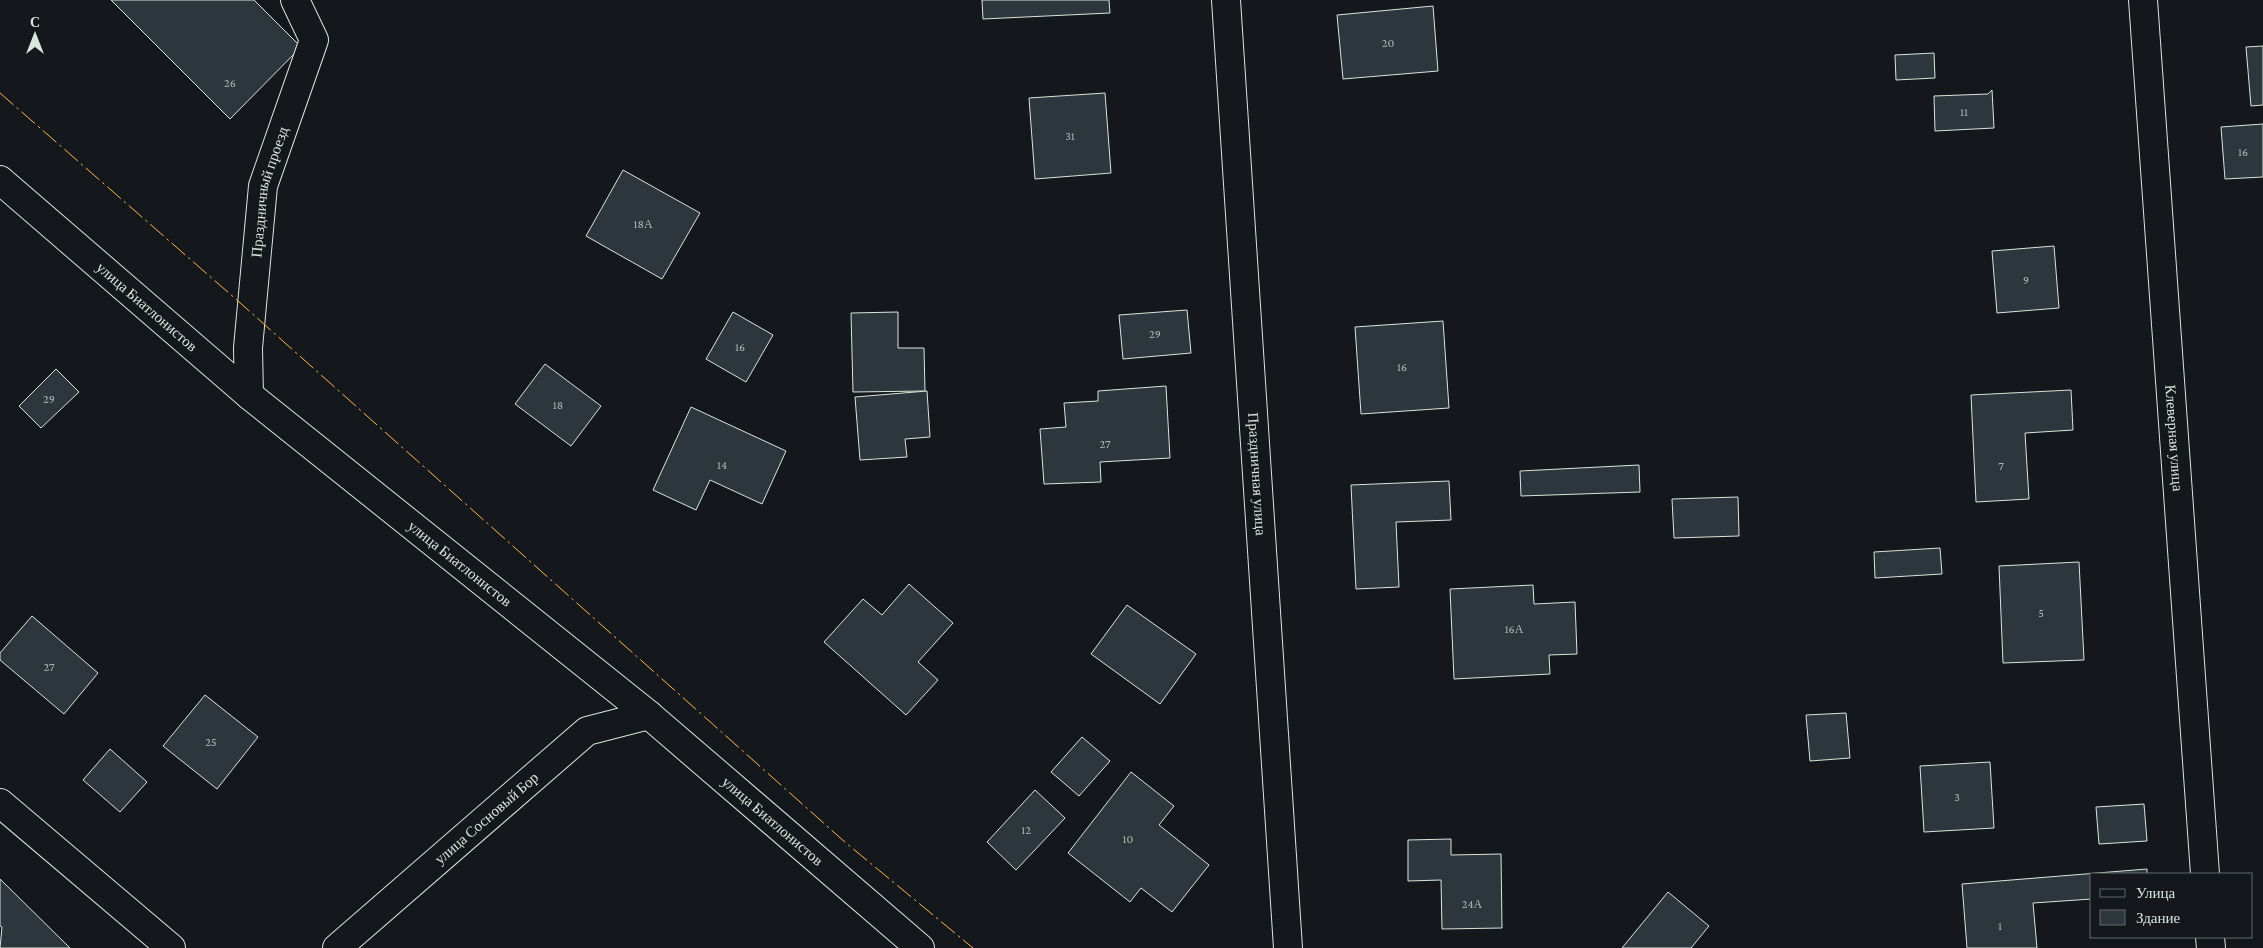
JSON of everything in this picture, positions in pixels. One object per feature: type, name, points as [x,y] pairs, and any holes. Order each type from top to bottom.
[{"type":"street","name":"Праздничный проезд","points":[[249,395],[248,348],[263,186],[314,40],[295,0]]},
{"type":"street","name":"Праздничная улица","points":[[1226,0],[1288,948]]},
{"type":"street","name":"Клеверная улица","points":[[2143,0],[2205,873]]},
{"type":"street","name":"улица Биатлонистов","points":[[0,180],[249,395],[649,716],[920,948]]},
{"type":"street","name":"улица Сосновый Бор","points":[[337,948],[587,731],[649,716]]},
{"type":"street","points":[[0,804],[171,948]]},
{"type":"building","points":[[111,0],[254,0],[301,47],[230,119]]},
{"type":"building","points":[[982,0],[1109,0],[1110,13],[983,19]]},
{"type":"building","points":[[1433,6],[1438,71],[1343,79],[1337,15]]},
{"type":"building","points":[[2263,46],[2263,105],[2251,106],[2246,47]]},
{"type":"building","points":[[1934,53],[1935,78],[1896,80],[1895,55]]},
{"type":"building","points":[[1992,90],[1994,128],[1935,131],[1934,96],[1988,94]]},
{"type":"building","points":[[1105,93],[1111,173],[1035,179],[1029,98]]},
{"type":"building","points":[[2263,124],[2263,177],[2225,179],[2221,127]]},
{"type":"building","points":[[623,170],[700,213],[662,279],[586,236]]},
{"type":"building","points":[[2054,246],[2059,308],[1997,313],[1992,251]]},
{"type":"building","points":[[1187,310],[1191,353],[1123,359],[1119,315]]},
{"type":"building","points":[[733,312],[773,335],[746,382],[706,359]]},
{"type":"building","points":[[898,312],[898,348],[924,348],[925,391],[853,392],[851,313]]},
{"type":"building","points":[[1443,321],[1449,408],[1361,414],[1355,327]]},
{"type":"building","points":[[545,364],[601,406],[571,446],[515,404]]},
{"type":"building","points":[[56,369],[79,392],[41,428],[19,406]]},
{"type":"building","points":[[1166,386],[1170,458],[1100,462],[1101,482],[1044,484],[1040,429],[1066,427],[1064,403],[1098,401],[1098,391]]},
{"type":"building","points":[[2071,390],[2073,430],[2025,433],[2029,499],[1976,502],[1971,395]]},
{"type":"building","points":[[927,391],[930,437],[905,439],[907,457],[860,460],[855,397]]},
{"type":"building","points":[[691,407],[786,451],[762,504],[710,480],[696,510],[653,490]]},
{"type":"building","points":[[1639,465],[1640,492],[1521,496],[1520,471]]},
{"type":"building","points":[[1449,481],[1451,520],[1396,522],[1399,587],[1356,589],[1351,485]]},
{"type":"building","points":[[1738,497],[1739,536],[1674,538],[1672,499]]},
{"type":"building","points":[[1940,548],[1942,574],[1875,578],[1874,552]]},
{"type":"building","points":[[2079,562],[2084,660],[2003,663],[1999,566]]},
{"type":"building","points":[[909,584],[953,623],[918,662],[938,680],[906,715],[824,642],[863,599],[882,615]]},
{"type":"building","points":[[1533,585],[1534,604],[1575,602],[1577,654],[1549,655],[1550,674],[1454,679],[1450,589]]},
{"type":"building","points":[[1127,605],[1196,654],[1160,704],[1091,654]]},
{"type":"building","points":[[32,616],[98,673],[64,714],[0,660],[0,653]]},
{"type":"building","points":[[205,695],[258,737],[217,789],[163,746]]},
{"type":"building","points":[[1846,713],[1850,758],[1810,761],[1806,715]]},
{"type":"building","points":[[1082,737],[1110,761],[1079,796],[1051,772]]},
{"type":"building","points":[[110,749],[147,782],[120,812],[83,780]]},
{"type":"building","points":[[1990,762],[1994,828],[1924,832],[1920,766]]},
{"type":"building","points":[[1131,772],[1174,806],[1159,825],[1209,865],[1172,912],[1141,888],[1130,902],[1068,853]]},
{"type":"building","points":[[1035,790],[1065,818],[1016,870],[987,842]]},
{"type":"building","points":[[2144,804],[2147,841],[2099,844],[2096,807]]},
{"type":"building","points":[[1451,839],[1451,855],[1501,854],[1502,928],[1442,929],[1441,880],[1408,881],[1408,840]]},
{"type":"building","points":[[2147,869],[2147,873],[2098,873]]},
{"type":"building","points":[[2090,874],[2090,899],[2033,903],[2037,948],[1967,948],[1962,884]]},
{"type":"building","points":[[0,879],[70,948],[0,948],[2,927],[0,926]]},
{"type":"building","points":[[1668,892],[1709,926],[1691,948],[1622,948]]},
{"type":"power","points":[[0,93],[238,301],[846,843],[973,948]]}]
